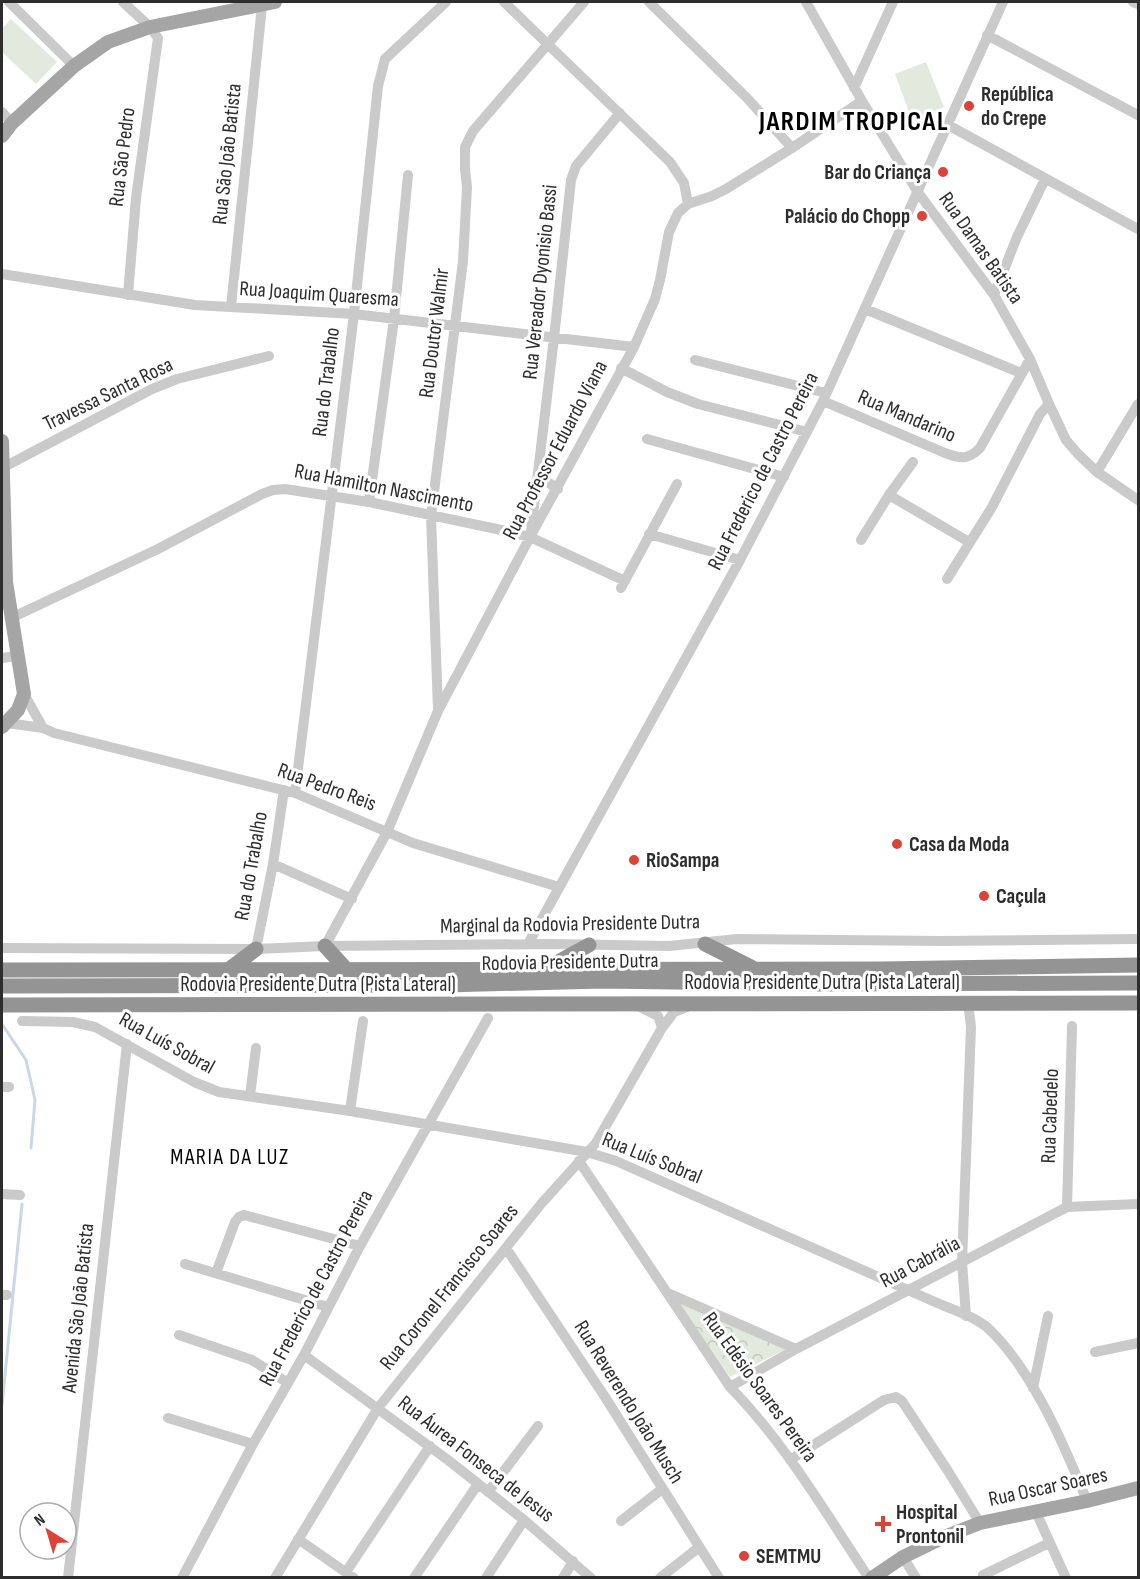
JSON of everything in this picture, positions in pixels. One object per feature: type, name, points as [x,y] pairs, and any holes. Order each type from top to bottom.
[{"type":"highway","points":[[705,944],[754,969]]},
{"type":"highway","points":[[545,969],[589,945]]},
{"type":"highway","points":[[325,946],[346,969]]},
{"type":"highway","points":[[228,970],[256,949]]},
{"type":"highway","name":"Rodovia Presidente Dutra","points":[[2,970],[882,969],[1138,965]]},
{"type":"highway","name":"Rodovia Presidente Dutra","points":[[3,986],[433,985],[603,981],[816,984],[1138,983]]},
{"type":"highway","name":"Rodovia Presidente Dutra (Pista Lateral)","points":[[4,1005],[1138,1003]]},
{"type":"main road","points":[[2,136],[12,123],[74,66],[108,42],[150,27],[265,3]]},
{"type":"main road","points":[[2,441],[4,582],[24,694],[18,711],[4,725]]},
{"type":"main road","name":"Rua Oscar Soares","points":[[870,1578],[903,1557],[980,1523],[1138,1489]]},
{"type":"street","points":[[9,2],[74,66]]},
{"type":"street","points":[[123,2],[150,27]]},
{"type":"street","name":"Rua do Trabalho","points":[[256,949],[289,792],[331,496],[365,216],[373,118],[382,65],[385,59],[446,2]]},
{"type":"street","points":[[504,2],[670,162],[684,183],[688,204],[726,189],[862,101]]},
{"type":"street","name":"Rua Doutor Walmir","points":[[438,711],[431,516],[456,326],[467,186],[465,157],[468,139],[584,2]]},
{"type":"street","points":[[649,2],[747,98],[792,148]]},
{"type":"street","name":"Rua Damas Batista","points":[[806,2],[854,88],[917,191],[994,295],[1030,359],[1048,404],[1071,447],[1097,472],[1138,500]]},
{"type":"street","points":[[854,88],[893,2]]},
{"type":"street","name":"Rua Frederico de Castro Pereira","points":[[528,945],[740,560],[807,432],[866,309],[1003,2]]},
{"type":"street","points":[[1133,2],[1138,4]]},
{"type":"street","name":"Rua São João Batista","points":[[231,307],[265,3]]},
{"type":"street","name":"Rua São Pedro","points":[[128,295],[136,198],[158,38],[150,27]]},
{"type":"street","points":[[987,35],[1138,115]]},
{"type":"street","points":[[2,112],[12,123]]},
{"type":"street","name":"Rua Vereador Dyonisio Bassi","points":[[530,537],[572,172],[620,113]]},
{"type":"street","points":[[948,125],[1138,229]]},
{"type":"street","points":[[369,502],[394,319],[408,175]]},
{"type":"street","points":[[994,295],[1017,237],[1045,179]]},
{"type":"street","name":"Rua Professor Eduardo Viana","points":[[325,946],[387,832],[438,711],[634,347],[655,298],[672,222],[688,204]]},
{"type":"street","name":"Rua Joaquim Quaresma","points":[[2,274],[195,305],[354,314],[634,347]]},
{"type":"street","points":[[866,309],[1021,373]]},
{"type":"street","name":"Travessa Santa Rosa","points":[[2,468],[152,389],[177,379],[269,356]]},
{"type":"street","name":"Rua Mandarino","points":[[824,397],[945,453],[959,458],[968,458],[980,448],[1030,359]]},
{"type":"street","points":[[695,360],[824,397]]},
{"type":"street","points":[[621,368],[667,392],[698,404],[807,432]]},
{"type":"street","points":[[947,579],[1007,480],[1040,414],[1048,404]]},
{"type":"street","points":[[1097,472],[1138,404]]},
{"type":"street","points":[[647,439],[784,477]]},
{"type":"street","points":[[861,540],[913,462]]},
{"type":"street","points":[[538,472],[558,489]]},
{"type":"street","points":[[677,484],[650,534],[740,560]]},
{"type":"street","name":"Rua Hamilton Nascimento","points":[[11,618],[158,549],[273,490],[285,489],[369,502],[530,537],[623,585],[650,534]]},
{"type":"street","points":[[890,495],[969,542]]},
{"type":"street","points":[[2,658],[17,656]]},
{"type":"street","points":[[24,694],[43,728]]},
{"type":"street","name":"Rua Pedro Reis","points":[[4,725],[43,728],[289,792],[413,843],[559,887]]},
{"type":"street","points":[[273,864],[352,899]]},
{"type":"street","name":"Marginal da Rodovia Presidente Dutra","points":[[2,948],[669,946],[737,939],[941,941],[1138,939]]},
{"type":"street","points":[[966,1316],[962,1262],[971,1026],[968,1002]]},
{"type":"street","name":"Rua Coronel Francisco Soares","points":[[275,1578],[378,1408],[506,1248],[600,1137],[662,1028],[675,1012],[694,1003]]},
{"type":"street","points":[[624,1004],[653,1012],[660,1019],[662,1028]]},
{"type":"street","name":"Rua Frederico de Castro Pereira","points":[[182,1578],[253,1444],[304,1355],[360,1246],[488,1018]]},
{"type":"street","name":"Rua Luís Sobral","points":[[22,1021],[82,1023],[104,1030],[203,1087],[219,1092],[350,1111],[616,1161],[966,1316],[992,1331],[1033,1388],[1064,1445],[1086,1501]]},
{"type":"street","points":[[350,1111],[363,1021]]},
{"type":"street","name":"Rua Cabedelo","points":[[1067,1207],[1072,1026]]},
{"type":"street","name":"Avenida São João Batista","points":[[68,1578],[128,1044]]},
{"type":"street","points":[[250,1096],[256,1048]]},
{"type":"street","name":"Rua Edésio Soares Pereira","points":[[583,1156],[657,1277],[730,1387],[753,1411],[790,1460],[870,1578]]},
{"type":"street","points":[[2,1194],[20,1195]]},
{"type":"street","name":"Rua Cabrália","points":[[730,1387],[796,1349],[1067,1207],[1138,1204]]},
{"type":"street","points":[[216,1273],[235,1222],[244,1215],[360,1246]]},
{"type":"street","name":"Rua Reverendo João Musch","points":[[506,1248],[719,1578]]},
{"type":"street","points":[[185,1264],[328,1307]]},
{"type":"street","points":[[669,1293],[796,1349]]},
{"type":"street","points":[[1033,1388],[1048,1316]]},
{"type":"street","points":[[179,1335],[252,1360],[288,1383]]},
{"type":"street","points":[[1095,1352],[1138,1343]]},
{"type":"street","name":"Rua Áurea Fonseca de Jesus","points":[[304,1355],[430,1446],[524,1520],[591,1578]]},
{"type":"street","points":[[790,1460],[884,1400],[892,1397],[899,1398],[980,1523]]},
{"type":"street","points":[[168,1418],[253,1444]]},
{"type":"street","points":[[488,1492],[538,1425]]},
{"type":"street","points":[[298,1539],[350,1575],[430,1446]]},
{"type":"street","points":[[414,1578],[478,1484]]},
{"type":"street","points":[[621,1521],[662,1489]]},
{"type":"street","points":[[1035,1510],[1066,1578]]},
{"type":"street","points":[[486,1578],[524,1520]]},
{"type":"street","points":[[983,1575],[1049,1543]]},
{"type":"street","points":[[660,1578],[698,1548]]},
{"type":"street","points":[[903,1557],[916,1578]]},
{"type":"street","points":[[563,1578],[573,1561]]},
{"type":"green space","points":[[11,19],[57,62],[36,84],[2,52],[2,29]]},
{"type":"green space","points":[[926,62],[944,107],[912,120],[895,74]]},
{"type":"green space","points":[[678,1302],[786,1349],[730,1377]]},
{"type":"waterway","points":[[2,1024],[26,1060],[35,1100],[31,1148]]},
{"type":"waterway","points":[[2,1405],[22,1204]]},
{"type":"place","name":"República do Crepe","points":[[969,106]]},
{"type":"place","name":"Bar do Criança","points":[[943,172]]},
{"type":"place","name":"Palácio do Chopp","points":[[922,216]]},
{"type":"place","name":"Casa da Moda","points":[[897,844]]},
{"type":"place","name":"RioSampa","points":[[634,860]]},
{"type":"place","name":"Caçula","points":[[984,896]]},
{"type":"place","name":"Hospital Prontonil","points":[[883,1524]]},
{"type":"place","name":"SEMTMU","points":[[744,1556]]},
{"type":"district","name":"JARDIM TROPICAL","points":[[854,122]]},
{"type":"district","name":"MARIA DA LUZ","points":[[230,1157]]}]
